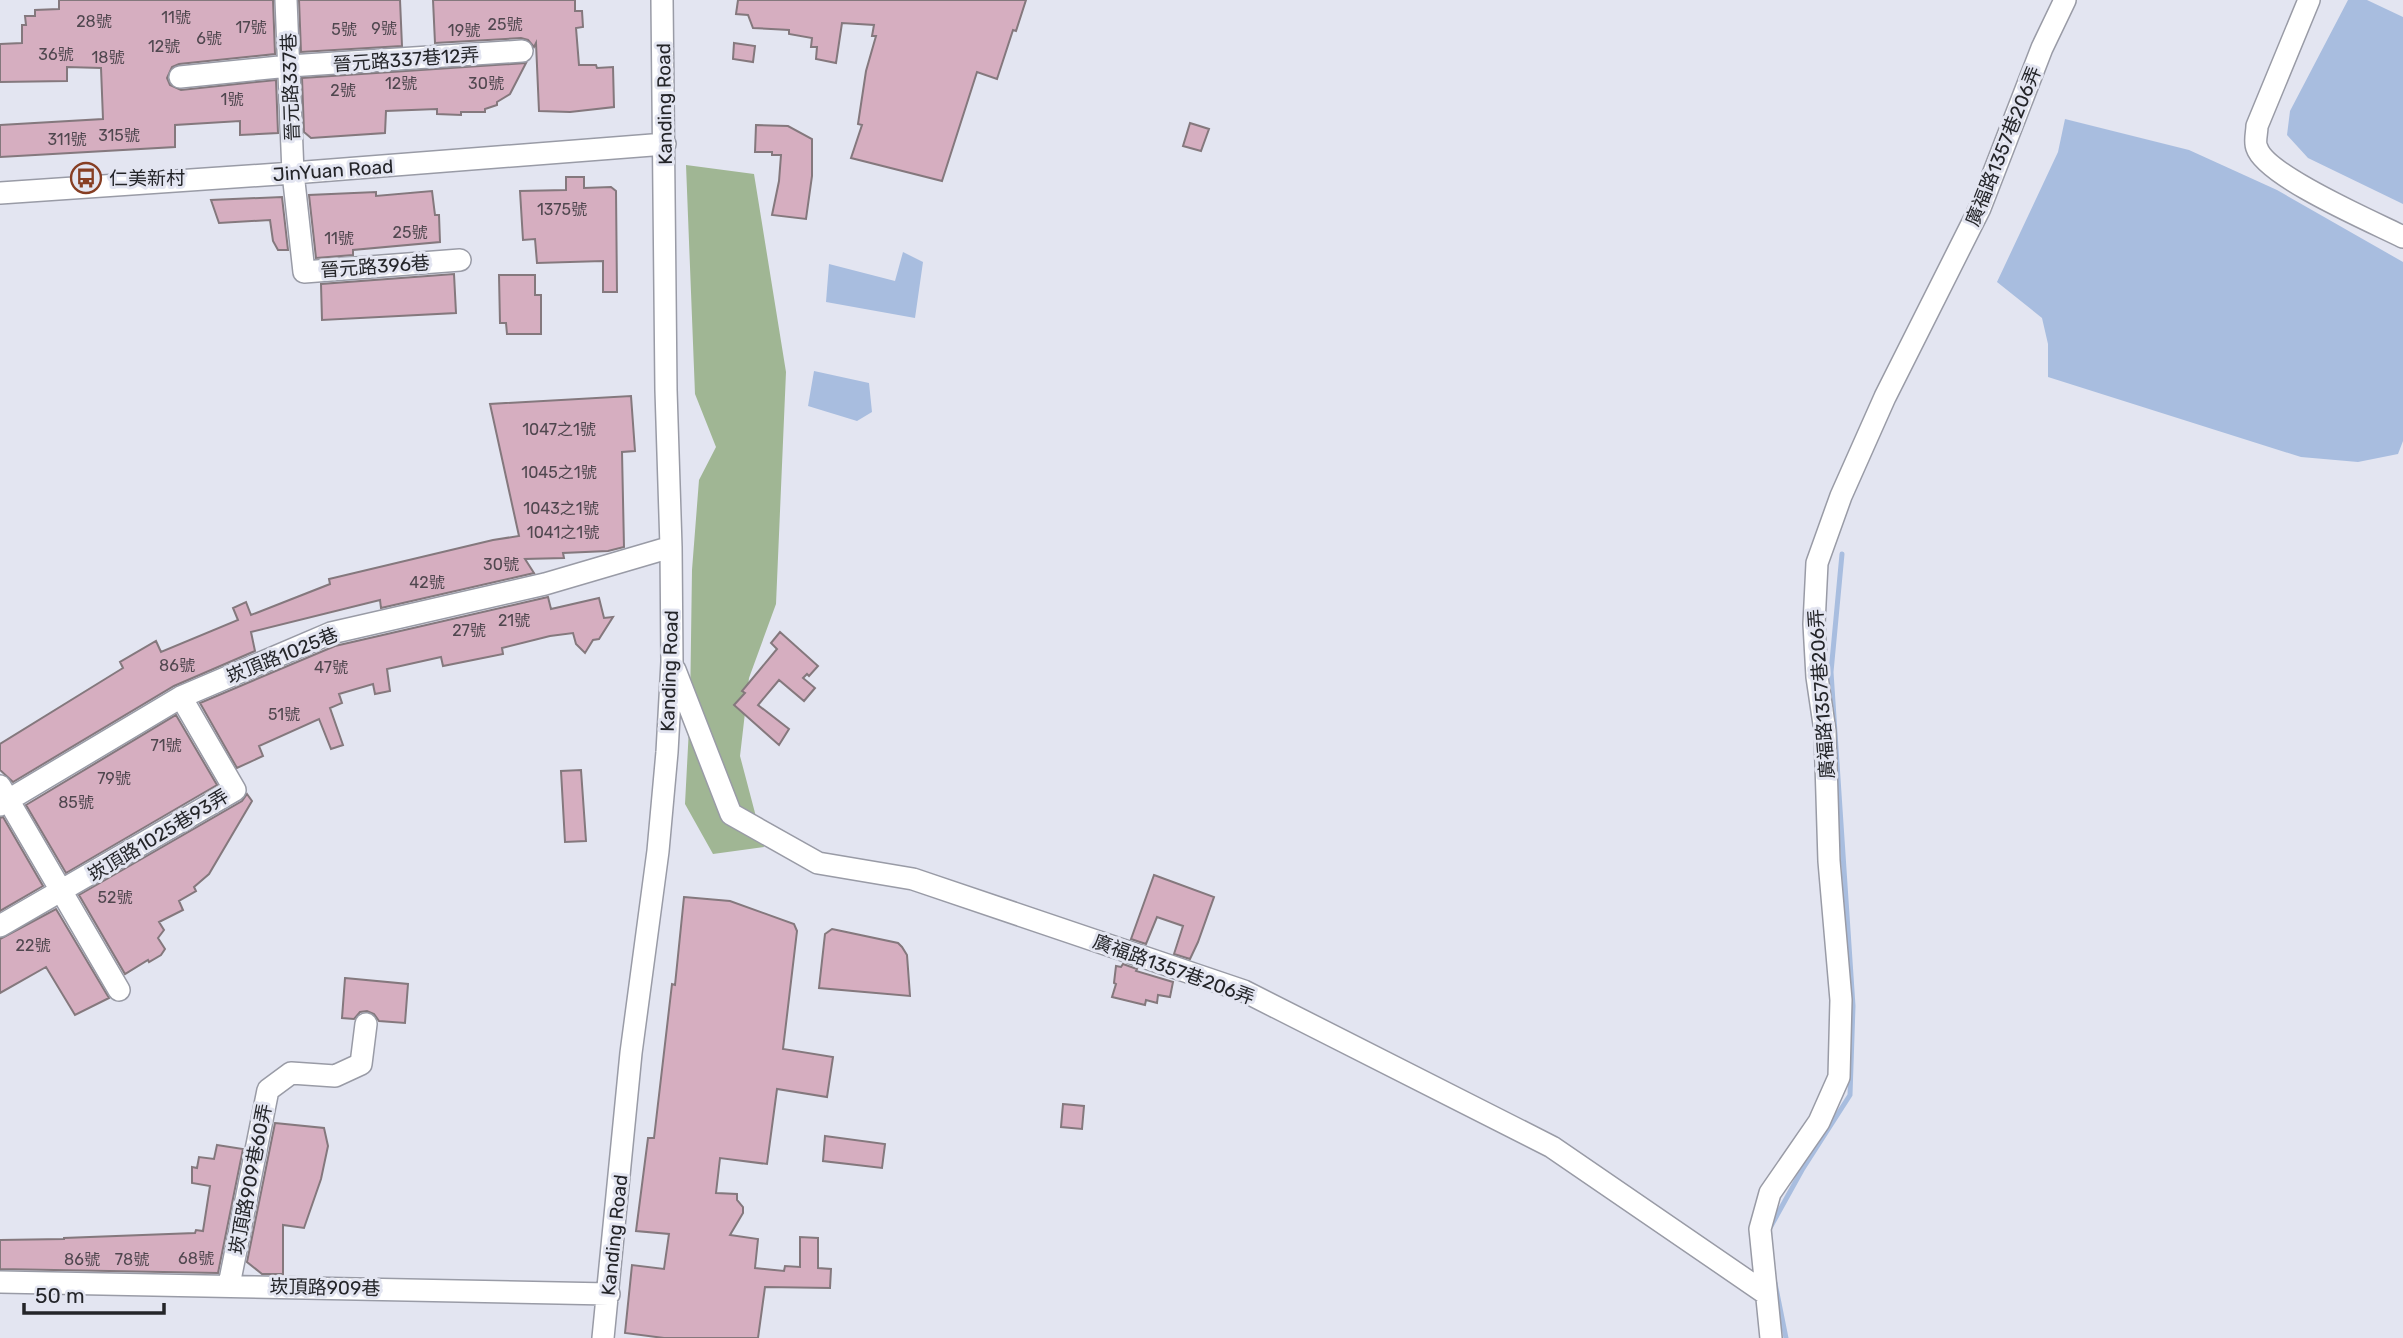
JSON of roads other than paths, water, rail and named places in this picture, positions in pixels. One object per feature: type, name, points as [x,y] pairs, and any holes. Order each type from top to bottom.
[{"type":"street","name":"晉元路337巷","points":[[286,0],[293,173]]},
{"type":"street","name":"Kanding Road","points":[[603,1338],[631,1053],[658,851],[672,662],[662,0]]},
{"type":"street","name":"廣福路1357巷206弄","points":[[1771,1338],[1760,1230],[1770,1194],[1819,1122],[1839,1077],[1842,1000],[1829,861],[1825,731],[1817,677],[1817,563],[1841,496],[1885,397],[1980,208],[2042,48],[2064,0]]},
{"type":"street","points":[[2309,0],[2257,127],[2256,146],[2262,157],[2287,178],[2403,237]]},
{"type":"street","name":"晉元路337巷12弄","points":[[180,77],[289,66],[522,51]]},
{"type":"street","name":"JinYuan Road","points":[[0,193],[665,144]]},
{"type":"street","name":"晉元路396巷","points":[[293,173],[304,272],[460,260]]},
{"type":"street","name":"崁頂路1025巷","points":[[3,797],[181,697],[331,633],[545,584],[671,547]]},
{"type":"street","name":"廣福路1357巷206弄","points":[[672,662],[731,814],[818,863],[913,879],[1244,991],[1552,1147],[1765,1293]]},
{"type":"street","name":"崁頂路1025巷93弄","points":[[0,926],[235,790],[181,697]]},
{"type":"street","points":[[3,797],[119,990]]},
{"type":"street","name":"崁頂路909巷60弄","points":[[229,1284],[268,1090],[290,1073],[335,1076],[361,1064],[366,1024]]},
{"type":"street","name":"崁頂路909巷","points":[[0,1282],[229,1284],[608,1294]]},
{"type":"water","points":[[2348,0],[2367,0],[2403,17],[2403,204],[2308,158],[2287,135],[2290,111]]},
{"type":"water","points":[[2065,119],[2189,150],[2277,190],[2403,262],[2403,441],[2398,454],[2358,462],[2301,457],[2048,377],[2048,344],[2042,318],[1997,282],[2058,152]]},
{"type":"water","points":[[903,252],[923,262],[915,318],[826,302],[829,264],[895,281]]},
{"type":"water","points":[[814,371],[869,383],[872,412],[857,421],[808,406]]},
{"type":"waterway","points":[[1771,1226],[1802,1170],[1850,1095],[1853,1006],[1831,672],[1842,554]]},
{"type":"waterway","points":[[1775,1283],[1786,1338]]},
{"type":"place","name":"仁美新村","points":[[86,178]]}]
